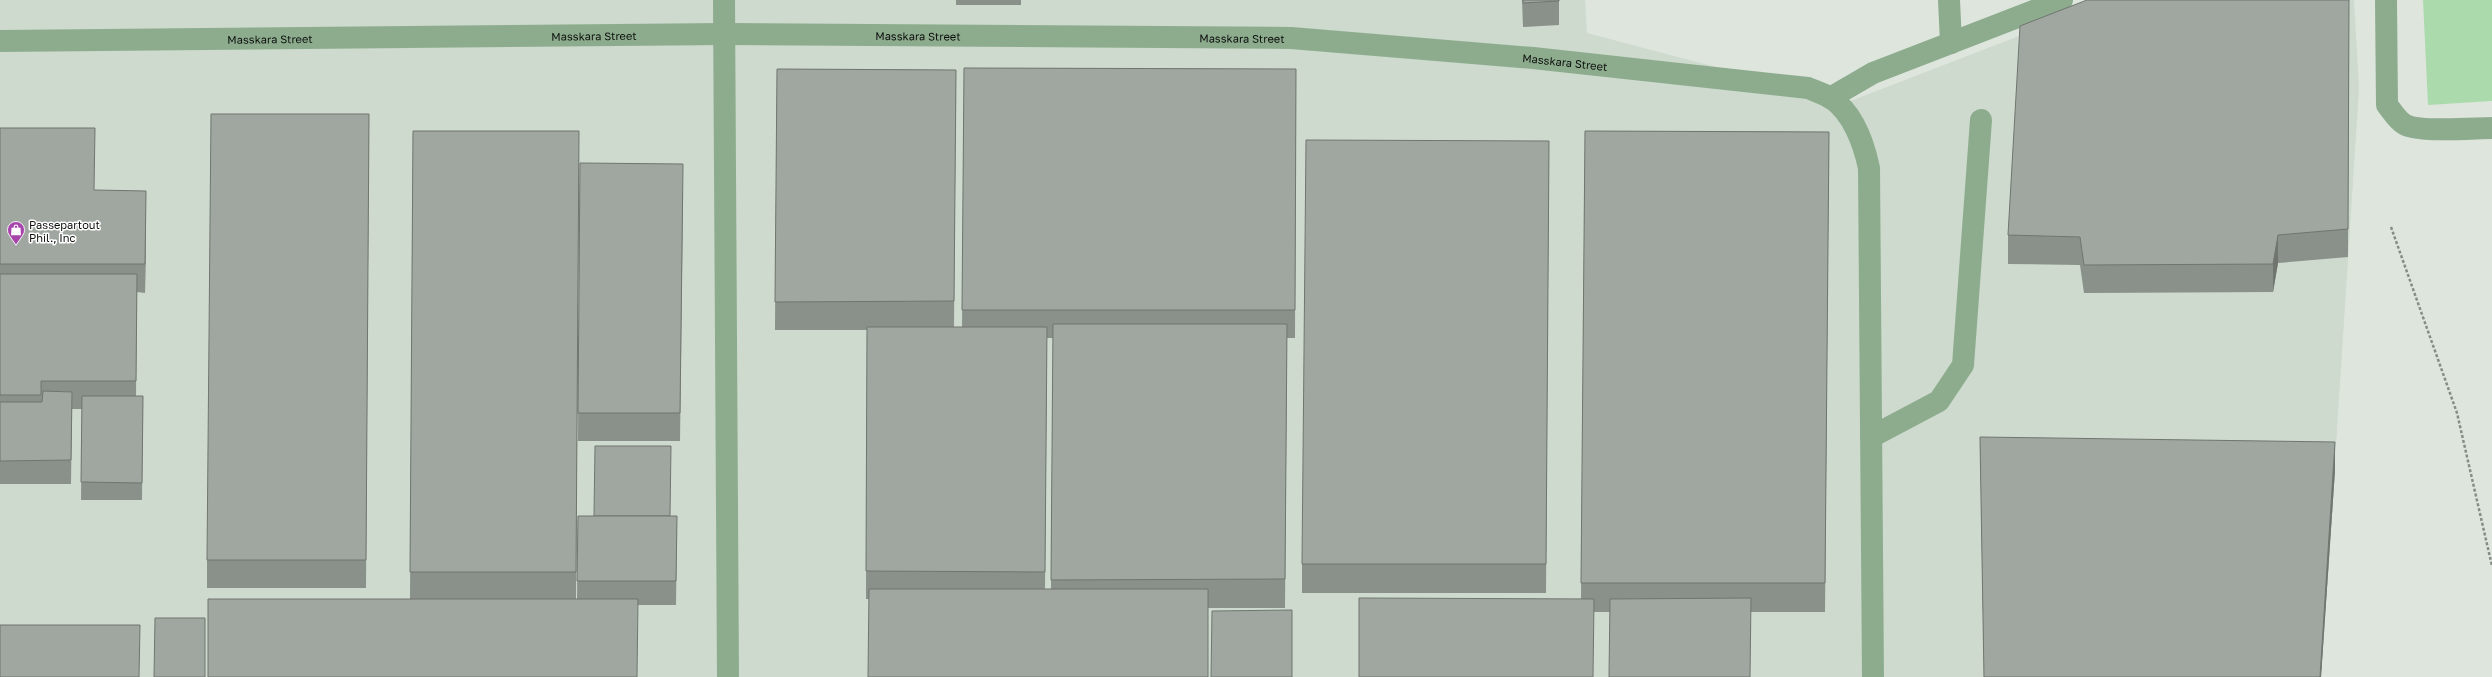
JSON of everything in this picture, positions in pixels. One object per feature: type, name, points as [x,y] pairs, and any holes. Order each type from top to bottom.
[{"type":"street","points":[[724,0],[728,677]]},
{"type":"street","points":[[1949,0],[1951,42]]},
{"type":"street","points":[[1830,98],[1874,73],[2062,0]]},
{"type":"street","points":[[2386,0],[2388,105],[2396,116],[2405,125],[2434,129],[2492,128]]},
{"type":"street","name":"Masskara Street","points":[[0,41],[725,34],[1291,38],[1533,58],[1808,88],[1830,98],[1843,109],[1865,147],[1869,168],[1873,677]]},
{"type":"street","points":[[1871,438],[1939,401],[1963,365],[1981,120]]},
{"type":"path","points":[[2391,227],[2458,413],[2492,566]]},
{"type":"shaded area","points":[[0,0],[1585,0],[1587,33],[1848,102],[2112,0],[2354,0],[2359,88],[2321,677],[0,677]]},
{"type":"green space","points":[[2423,0],[2492,0],[2492,101],[2428,105]]},
{"type":"building","points":[[1523,0],[1559,0],[1559,1],[1523,3]]},
{"type":"building","points":[[2087,0],[2349,0],[2348,229],[2278,235],[2273,264],[2084,265],[2080,237],[2008,235],[2020,26]]},
{"type":"building","points":[[964,68],[1296,69],[1295,310],[962,310]]},
{"type":"building","points":[[777,69],[956,70],[954,301],[775,302]]},
{"type":"building","points":[[211,114],[369,114],[366,560],[207,560]]},
{"type":"building","points":[[0,128],[95,128],[94,190],[146,191],[145,264],[0,264]]},
{"type":"building","points":[[413,131],[579,131],[576,572],[410,572]]},
{"type":"building","points":[[1585,131],[1829,132],[1825,583],[1581,583]]},
{"type":"building","points":[[1306,140],[1549,141],[1546,564],[1302,564]]},
{"type":"building","points":[[580,163],[683,164],[680,413],[578,413]]},
{"type":"building","points":[[0,274],[137,274],[136,381],[41,381],[41,395],[0,395]]},
{"type":"building","points":[[1053,324],[1287,324],[1285,579],[1051,580]]},
{"type":"building","points":[[867,327],[1047,327],[1045,572],[866,571]]},
{"type":"building","points":[[43,391],[72,392],[71,460],[0,461],[0,402],[42,402]]},
{"type":"building","points":[[82,396],[143,396],[142,483],[81,482]]},
{"type":"building","points":[[1980,437],[2335,442],[2320,677],[1984,677]]},
{"type":"building","points":[[595,446],[671,446],[670,516],[594,516]]},
{"type":"building","points":[[578,516],[677,516],[676,581],[577,581]]},
{"type":"building","points":[[869,589],[1208,589],[1208,677],[868,677]]},
{"type":"building","points":[[1359,598],[1594,599],[1593,677],[1359,677]]},
{"type":"building","points":[[1751,598],[1750,677],[1609,677],[1610,599]]},
{"type":"building","points":[[208,599],[638,599],[637,677],[208,677]]},
{"type":"building","points":[[1292,610],[1292,677],[1211,677],[1212,611]]},
{"type":"building","points":[[155,618],[205,618],[205,677],[154,677]]},
{"type":"building","points":[[0,625],[140,625],[139,677],[0,677]]},
{"type":"place","name":"Passepartout Phil., Inc","points":[[16,245]]}]
